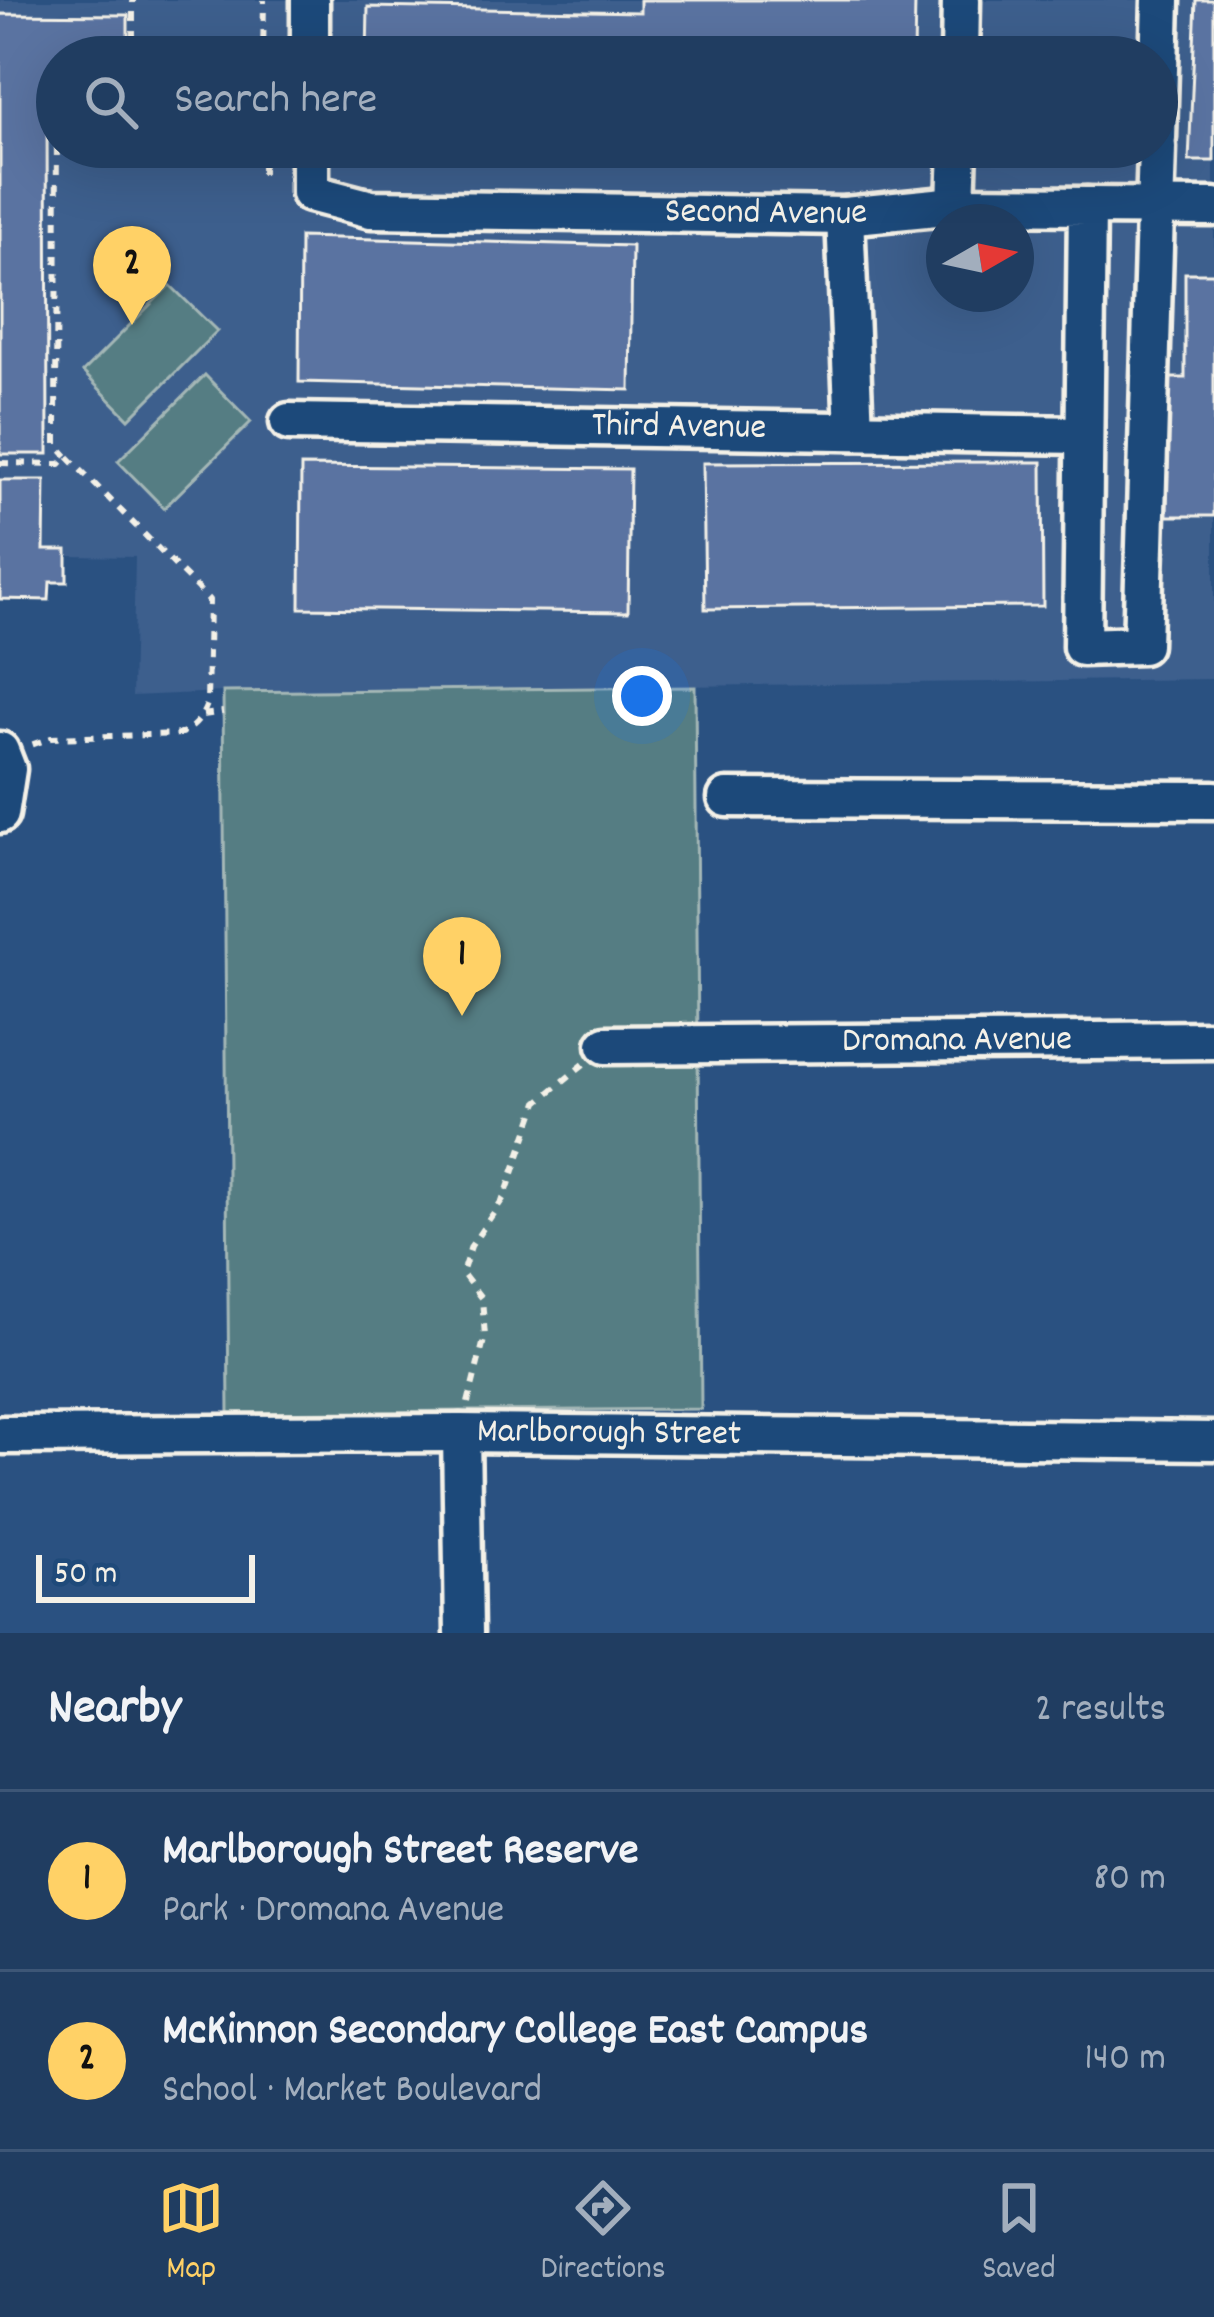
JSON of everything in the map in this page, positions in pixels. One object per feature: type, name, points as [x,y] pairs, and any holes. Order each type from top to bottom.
[{"type":"street","points":[[310,0],[310,36]]},
{"type":"street","points":[[960,36],[961,0]]},
{"type":"street","points":[[1160,36],[1161,0]]},
{"type":"street","name":"Second Avenue","points":[[310,168],[310,193],[346,205],[401,211],[845,216],[926,208]]},
{"type":"street","points":[[956,204],[957,168]]},
{"type":"street","points":[[1087,206],[1082,646],[1142,645],[1156,168]]},
{"type":"street","name":"Second Avenue","points":[[1034,206],[1214,207]]},
{"type":"street","points":[[845,216],[854,431]]},
{"type":"street","name":"Third Avenue","points":[[290,422],[1083,435]]},
{"type":"street","points":[[0,814],[7,769],[1,753]]},
{"type":"street","points":[[727,798],[1214,800]]},
{"type":"street","name":"Dromana Avenue","points":[[606,1045],[1214,1040]]},
{"type":"street","points":[[461,1433],[464,1633]]},
{"type":"street","name":"Marlborough Street","points":[[1,1434],[461,1433],[1214,1441]]},
{"type":"path","points":[[133,36],[134,0]]},
{"type":"path","points":[[263,0],[263,36]]},
{"type":"path","points":[[1,753],[51,738],[180,734],[203,715],[207,704],[209,600],[56,444],[57,168]]},
{"type":"path","points":[[263,168],[263,174]]},
{"type":"path","points":[[0,463],[60,464],[67,456]]},
{"type":"path","points":[[203,715],[223,712]]},
{"type":"path","points":[[461,1433],[485,1336],[482,1299],[462,1273],[471,1246],[505,1196],[538,1102],[606,1045]]},
{"type":"shaded area","points":[[0,0],[1214,0],[1214,679],[132,696],[135,557],[67,556],[66,550],[44,550],[45,481],[0,480]]},
{"type":"green space","points":[[170,285],[217,331],[129,419],[83,372]]},
{"type":"green space","points":[[205,375],[251,422],[164,508],[118,461]]},
{"type":"green space","points":[[695,687],[701,1409],[229,1413],[223,692]]},
{"type":"building","points":[[640,0],[915,0],[914,36],[367,36],[368,7],[640,12]]},
{"type":"building","points":[[1196,0],[1214,0],[1214,161],[1189,161]]},
{"type":"building","points":[[0,14],[128,15],[128,36],[36,36],[36,168],[47,168],[48,454],[0,454]]},
{"type":"building","points":[[300,237],[632,246],[630,390],[299,382]]},
{"type":"building","points":[[1185,273],[1214,273],[1214,516],[1166,516],[1165,378],[1185,378]]},
{"type":"building","points":[[1042,462],[1043,606],[705,609],[703,463]]},
{"type":"building","points":[[301,466],[630,469],[628,612],[300,608]]},
{"type":"building","points":[[0,480],[45,480],[44,550],[67,550],[67,582],[50,582],[49,600],[0,599]]},
{"type":"place","name":"McKinnon Secondary College East Campus","points":[[132,325]]},
{"type":"place","name":"Marlborough Street Reserve","points":[[462,1016]]}]
